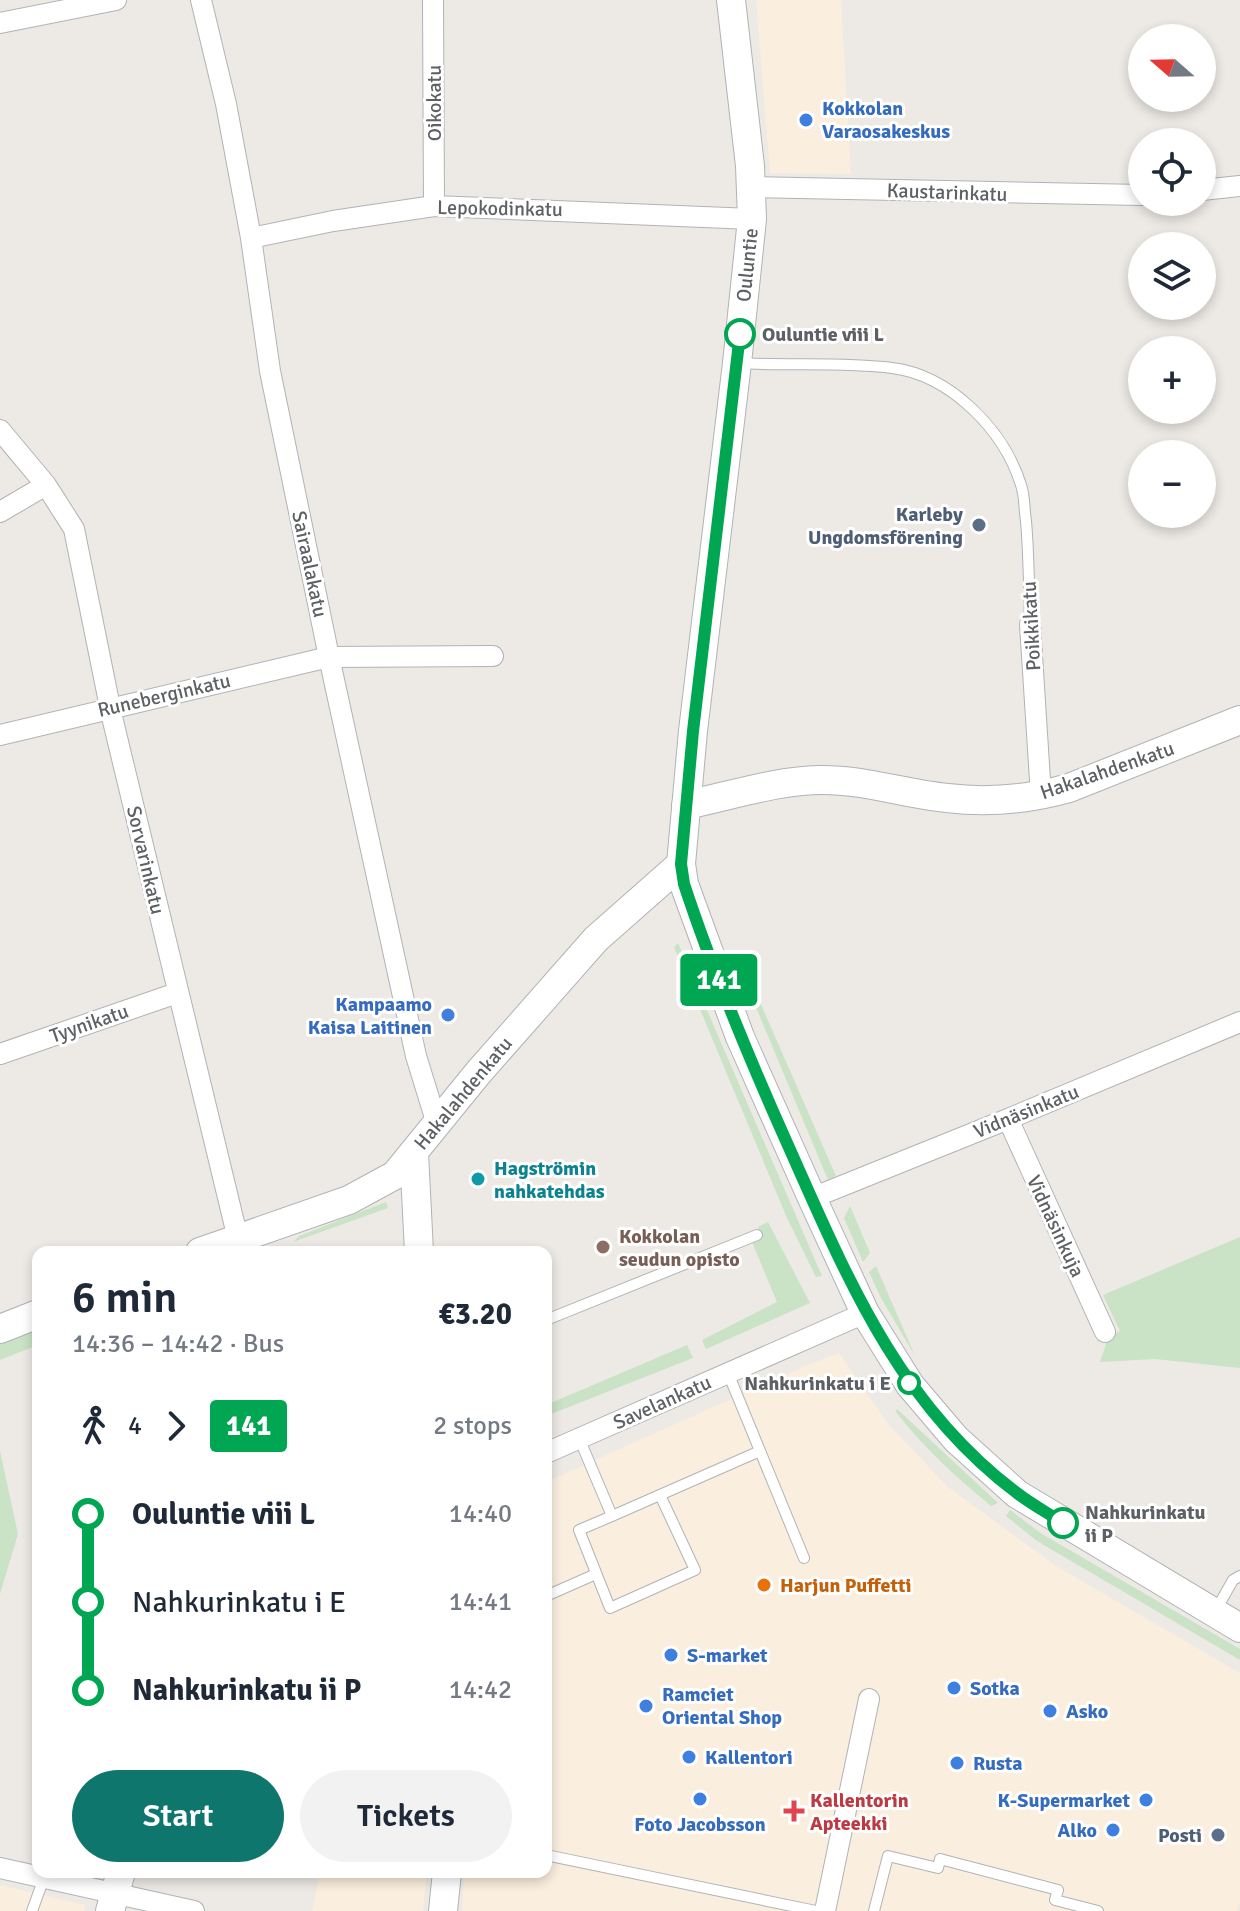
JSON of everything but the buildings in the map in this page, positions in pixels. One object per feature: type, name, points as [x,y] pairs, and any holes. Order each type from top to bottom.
[{"type":"main road","name":"Ouluntie","points":[[731,0],[752,219],[681,864],[698,927],[740,1037],[865,1313],[910,1385],[974,1457],[1017,1494],[1240,1628]]},
{"type":"main road","name":"Hakalahdenkatu","points":[[686,805],[794,782],[822,780],[947,798],[1041,796],[1069,788],[1240,720]]},
{"type":"main road","name":"Hakalahdenkatu","points":[[240,1246],[349,1200],[395,1175],[596,939],[681,864]]},
{"type":"main road","points":[[414,1153],[419,1246]]},
{"type":"main road","points":[[0,1329],[32,1316]]},
{"type":"main road","points":[[443,1911],[446,1878]]},
{"type":"street","points":[[0,23],[116,0]]},
{"type":"street","name":"Sairaalakatu","points":[[201,0],[226,104],[251,238],[270,371],[329,657],[416,1056],[437,1124]]},
{"type":"street","name":"Oikokatu","points":[[433,0],[434,206]]},
{"type":"street","points":[[1216,189],[1240,186]]},
{"type":"street","name":"Kaustarinkatu","points":[[751,187],[1128,195]]},
{"type":"street","name":"Lepokodinkatu","points":[[251,238],[333,221],[434,206],[752,219]]},
{"type":"street","name":"Sorvarinkatu","points":[[0,430],[46,485],[74,529],[110,707],[240,1246]]},
{"type":"street","points":[[0,512],[10,509],[46,485]]},
{"type":"street","name":"Poikkikatu","points":[[1030,624],[1041,796]]},
{"type":"street","name":"Runeberginkatu","points":[[0,735],[329,657],[493,656]]},
{"type":"street","name":"Tyynikatu","points":[[0,1054],[177,993]]},
{"type":"street","name":"Vidnäsinkatu","points":[[812,1198],[1240,1022]]},
{"type":"street","name":"Vidnäsinkuja","points":[[1008,1119],[1105,1332]]},
{"type":"street","name":"Savelankatu","points":[[552,1450],[865,1313]]},
{"type":"street","points":[[825,1911],[869,1699]]},
{"type":"street","points":[[0,1868],[32,1875]]},
{"type":"street","points":[[44,1878],[194,1911]]},
{"type":"lane","name":"Poikkikatu","points":[[737,363],[894,368],[945,387],[966,404],[991,430],[1012,459],[1022,487],[1030,624]]},
{"type":"lane","points":[[552,1318],[757,1235]]},
{"type":"lane","points":[[728,1373],[804,1558]]},
{"type":"lane","points":[[579,1438],[612,1516]]},
{"type":"lane","points":[[660,1495],[695,1570],[610,1608],[579,1530],[760,1451]]},
{"type":"lane","points":[[552,1593],[596,1574]]},
{"type":"lane","points":[[1214,1613],[1233,1580],[1240,1576]]},
{"type":"lane","points":[[552,1856],[816,1911]]},
{"type":"lane","points":[[874,1911],[888,1856],[938,1868],[940,1859],[1044,1886],[1058,1890],[1055,1900],[1098,1911]]},
{"type":"lane","points":[[32,1911],[44,1878]]},
{"type":"shaded area","points":[[756,0],[841,0],[851,174],[770,173]]},
{"type":"shaded area","points":[[839,1353],[888,1424],[948,1487],[1056,1566],[1240,1673],[1240,1902],[1237,1911],[462,1911],[464,1878],[552,1878],[552,1479]]},
{"type":"shaded area","points":[[319,1878],[426,1878],[423,1911],[312,1911]]},
{"type":"shaded area","points":[[0,1885],[85,1905],[84,1911],[0,1911]]},
{"type":"green space","points":[[678,943],[822,1276],[816,1277],[787,1218],[674,947]]},
{"type":"green space","points":[[750,993],[756,993],[836,1176],[828,1180]]},
{"type":"green space","points":[[386,1202],[388,1208],[293,1242],[299,1236]]},
{"type":"green space","points":[[850,1206],[870,1253],[863,1262],[844,1218]]},
{"type":"green space","points":[[768,1222],[810,1303],[706,1349],[702,1340],[777,1302],[752,1242],[763,1237],[758,1227]]},
{"type":"green space","points":[[1240,1237],[1240,1368],[1155,1359],[1100,1362],[1108,1338],[1120,1331],[1103,1295]]},
{"type":"green space","points":[[876,1266],[915,1356],[869,1272]]},
{"type":"green space","points":[[32,1329],[32,1347],[0,1360],[0,1342]]},
{"type":"green space","points":[[687,1345],[693,1358],[552,1414],[552,1402]]},
{"type":"green space","points":[[897,1409],[998,1503],[991,1506],[953,1473],[907,1425],[896,1412]]},
{"type":"green space","points":[[0,1451],[18,1534],[0,1594]]},
{"type":"green space","points":[[1010,1510],[1042,1534],[1240,1649],[1240,1660],[1037,1541],[1006,1516]]},
{"type":"bus line","name":"141","points":[[740,334],[693,731],[681,864],[684,884],[740,1037],[865,1313],[886,1349],[930,1410],[974,1457],[1017,1494],[1063,1523]]},
{"type":"place","name":"Kokkolan Varaosakeskus","points":[[806,120]]},
{"type":"place","name":"Ouluntie viii L","points":[[740,334]]},
{"type":"place","name":"Karleby Ungdomsförening","points":[[979,525]]},
{"type":"place","name":"Kampaamo Kaisa Laitinen","points":[[448,1015]]},
{"type":"place","name":"Hagströmin nahkatehdas","points":[[478,1179]]},
{"type":"place","name":"Kokkolan seudun opisto","points":[[603,1247]]},
{"type":"place","name":"Nahkurinkatu i E","points":[[909,1383]]},
{"type":"place","name":"Nahkurinkatu ii P","points":[[1063,1523]]},
{"type":"place","name":"Harjun Puffetti","points":[[764,1585]]},
{"type":"place","name":"S-market","points":[[671,1655]]},
{"type":"place","name":"Sotka","points":[[954,1688]]},
{"type":"place","name":"Ramciet Oriental Shop","points":[[646,1706]]},
{"type":"place","name":"Asko","points":[[1050,1711]]},
{"type":"place","name":"Kallentori","points":[[689,1757]]},
{"type":"place","name":"Rusta","points":[[957,1763]]},
{"type":"place","name":"Foto Jacobsson","points":[[700,1799]]},
{"type":"place","name":"K-Supermarket","points":[[1146,1800]]},
{"type":"place","name":"Kallentorin Apteekki","points":[[794,1811]]},
{"type":"place","name":"Alko","points":[[1113,1830]]},
{"type":"place","name":"Posti","points":[[1218,1835]]}]
